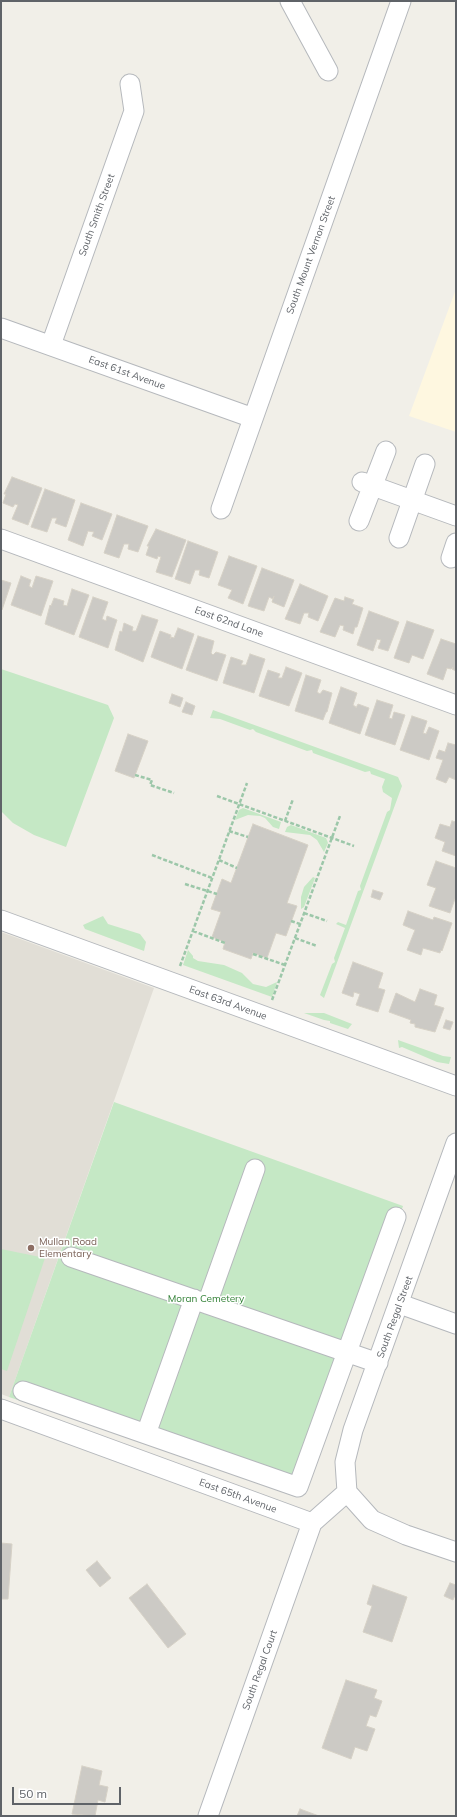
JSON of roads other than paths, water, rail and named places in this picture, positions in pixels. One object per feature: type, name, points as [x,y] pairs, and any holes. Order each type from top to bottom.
[{"type":"street","points":[[290,1],[328,71]]},
{"type":"street","name":"South Mount Vernon Street","points":[[221,509],[402,1]]},
{"type":"street","name":"South Smith Street","points":[[51,345],[134,111],[130,84]]},
{"type":"street","name":"East 61st Avenue","points":[[1,328],[253,418]]},
{"type":"street","points":[[359,521],[367,484],[386,451]]},
{"type":"street","points":[[398,538],[425,464]]},
{"type":"street","points":[[367,484],[456,516]]},
{"type":"street","name":"East 62nd Lane","points":[[1,539],[456,705]]},
{"type":"street","name":"East 63rd Avenue","points":[[1,920],[456,1086]]},
{"type":"street","name":"South Regal Street","points":[[347,1492],[345,1462],[353,1430],[400,1304],[456,1144]]},
{"type":"street","points":[[146,1434],[255,1169]]},
{"type":"street","points":[[23,1391],[298,1487],[396,1217]]},
{"type":"street","points":[[70,1257],[378,1363]]},
{"type":"street","points":[[400,1304],[456,1324]]},
{"type":"street","name":"East 65th Avenue","points":[[1,1409],[312,1523]]},
{"type":"street","points":[[312,1523],[347,1492],[372,1520],[406,1535],[456,1552]]},
{"type":"street","name":"South Regal Court","points":[[208,1816],[312,1523]]},
{"type":"place","name":"Mullan Road Elementary","points":[[31,1248]]},
{"type":"park label","name":"Moran Cemetery","points":[[206,1299]]}]
